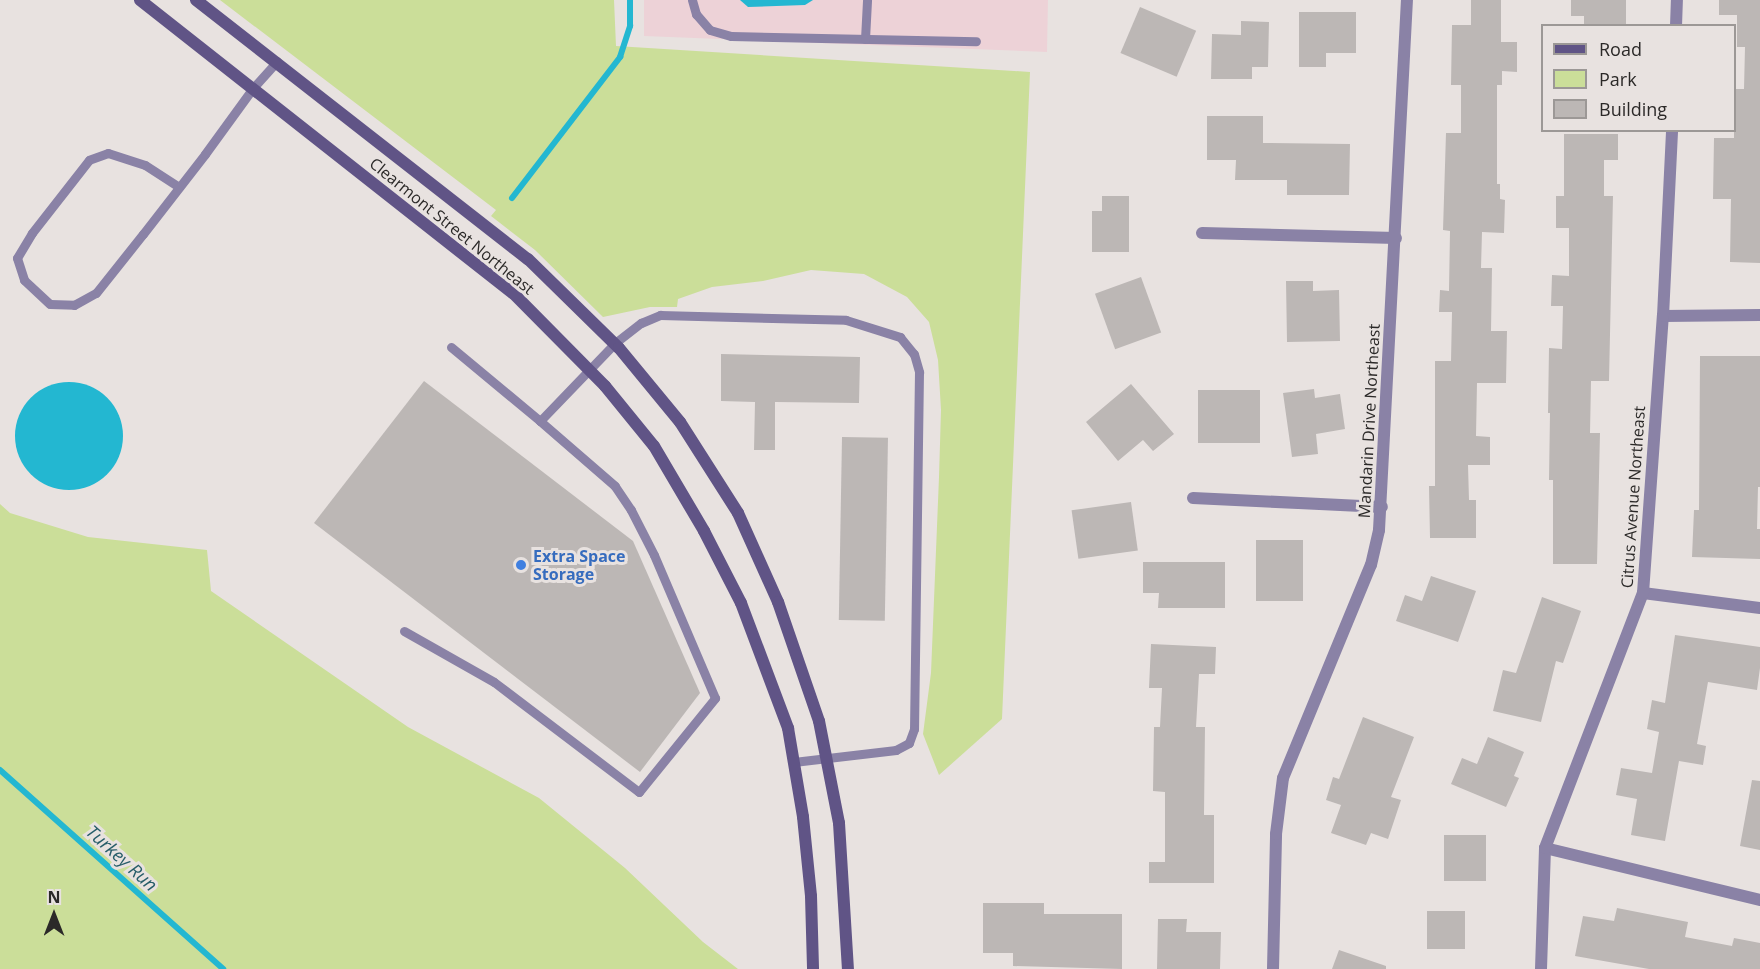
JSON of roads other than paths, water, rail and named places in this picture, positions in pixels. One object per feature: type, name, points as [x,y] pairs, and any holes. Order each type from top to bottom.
[{"type":"street","name":"Clearmont Street Northeast","points":[[140,0],[513,293],[588,369],[654,446],[704,531],[741,603],[788,728],[803,817],[810,885],[813,969]]},
{"type":"street","name":"Clearmont Street Northeast","points":[[196,0],[528,259],[615,343],[680,422],[738,513],[778,602],[819,721],[839,823],[848,969]]},
{"type":"street","name":"Mandarin Drive Northeast","points":[[1273,969],[1276,834],[1283,778],[1371,565],[1382,507],[1407,0]]},
{"type":"street","points":[[1676,24],[1677,0]]},
{"type":"street","name":"Citrus Avenue Northeast","points":[[1541,969],[1545,848],[1643,593],[1663,316],[1672,132]]},
{"type":"street","points":[[1202,233],[1396,238]]},
{"type":"street","points":[[1663,316],[1760,315]]},
{"type":"street","points":[[1193,498],[1382,507]]},
{"type":"street","points":[[1643,593],[1760,608]]},
{"type":"street","points":[[1545,848],[1760,900]]},
{"type":"lane","points":[[692,0],[696,15],[711,30],[731,36],[976,41]]},
{"type":"lane","points":[[865,39],[867,0]]},
{"type":"lane","points":[[179,187],[145,165],[108,153],[89,160],[32,233],[17,258],[24,280],[50,304],[74,305],[96,293],[179,187],[253,88],[277,61]]},
{"type":"lane","points":[[540,421],[615,343],[641,323],[660,315],[846,320],[900,337],[914,354],[919,372],[914,729],[909,743],[896,750],[794,762]]},
{"type":"lane","points":[[404,631],[494,682],[639,792],[715,698],[654,555],[631,510],[615,486],[451,347]]},
{"type":"water","points":[[740,0],[813,0],[805,5],[748,7]]},
{"type":"water","points":[[69,382],[90,386],[107,398],[119,415],[123,436],[119,457],[107,474],[90,486],[69,490],[48,486],[31,474],[19,457],[15,436],[19,415],[31,398],[48,386]]},
{"type":"waterway","points":[[512,198],[620,57],[630,26],[630,0]]},
{"type":"waterway","name":"Turkey Run","points":[[0,770],[223,969]]},
{"type":"place","name":"Extra Space Storage","points":[[521,565]]}]
